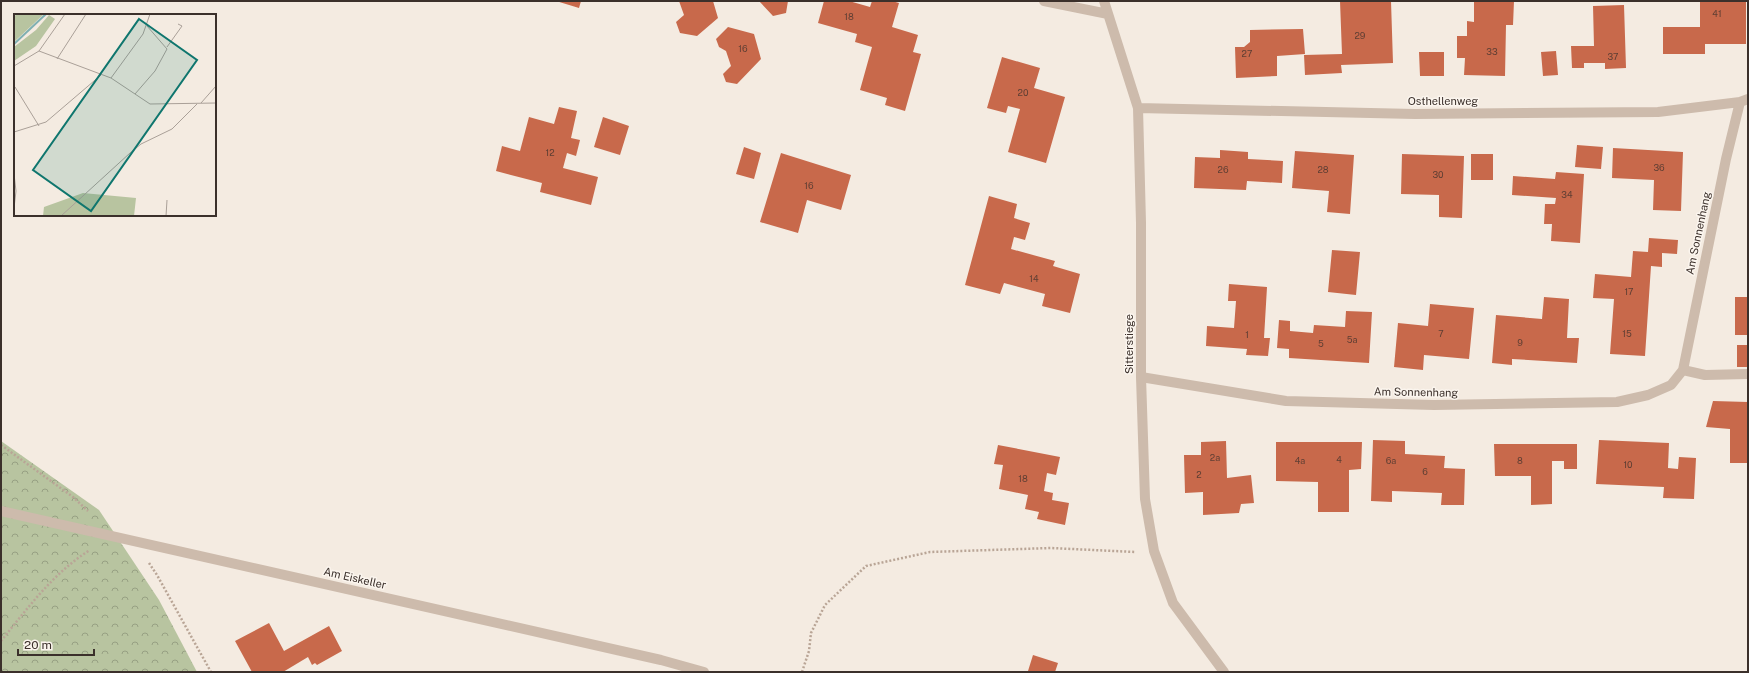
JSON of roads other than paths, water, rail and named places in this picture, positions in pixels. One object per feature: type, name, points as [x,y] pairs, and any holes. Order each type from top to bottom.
[{"type":"street","points":[[1044,1],[1108,14]]},
{"type":"street","name":"Sitterstiege","points":[[1104,1],[1138,108],[1141,223],[1141,377],[1145,499],[1154,551],[1173,603],[1224,672]]},
{"type":"street","name":"Osthellenweg","points":[[1138,108],[1415,114],[1658,112],[1744,100]]},
{"type":"street","name":"Am Sonnenhang","points":[[1141,377],[1286,401],[1434,405],[1617,402],[1648,395],[1671,385],[1683,370],[1724,166],[1744,100]]},
{"type":"street","points":[[1683,370],[1705,375],[1748,374]]},
{"type":"street","name":"Am Eiskeller","points":[[1,511],[131,539],[653,658],[704,672]]}]
